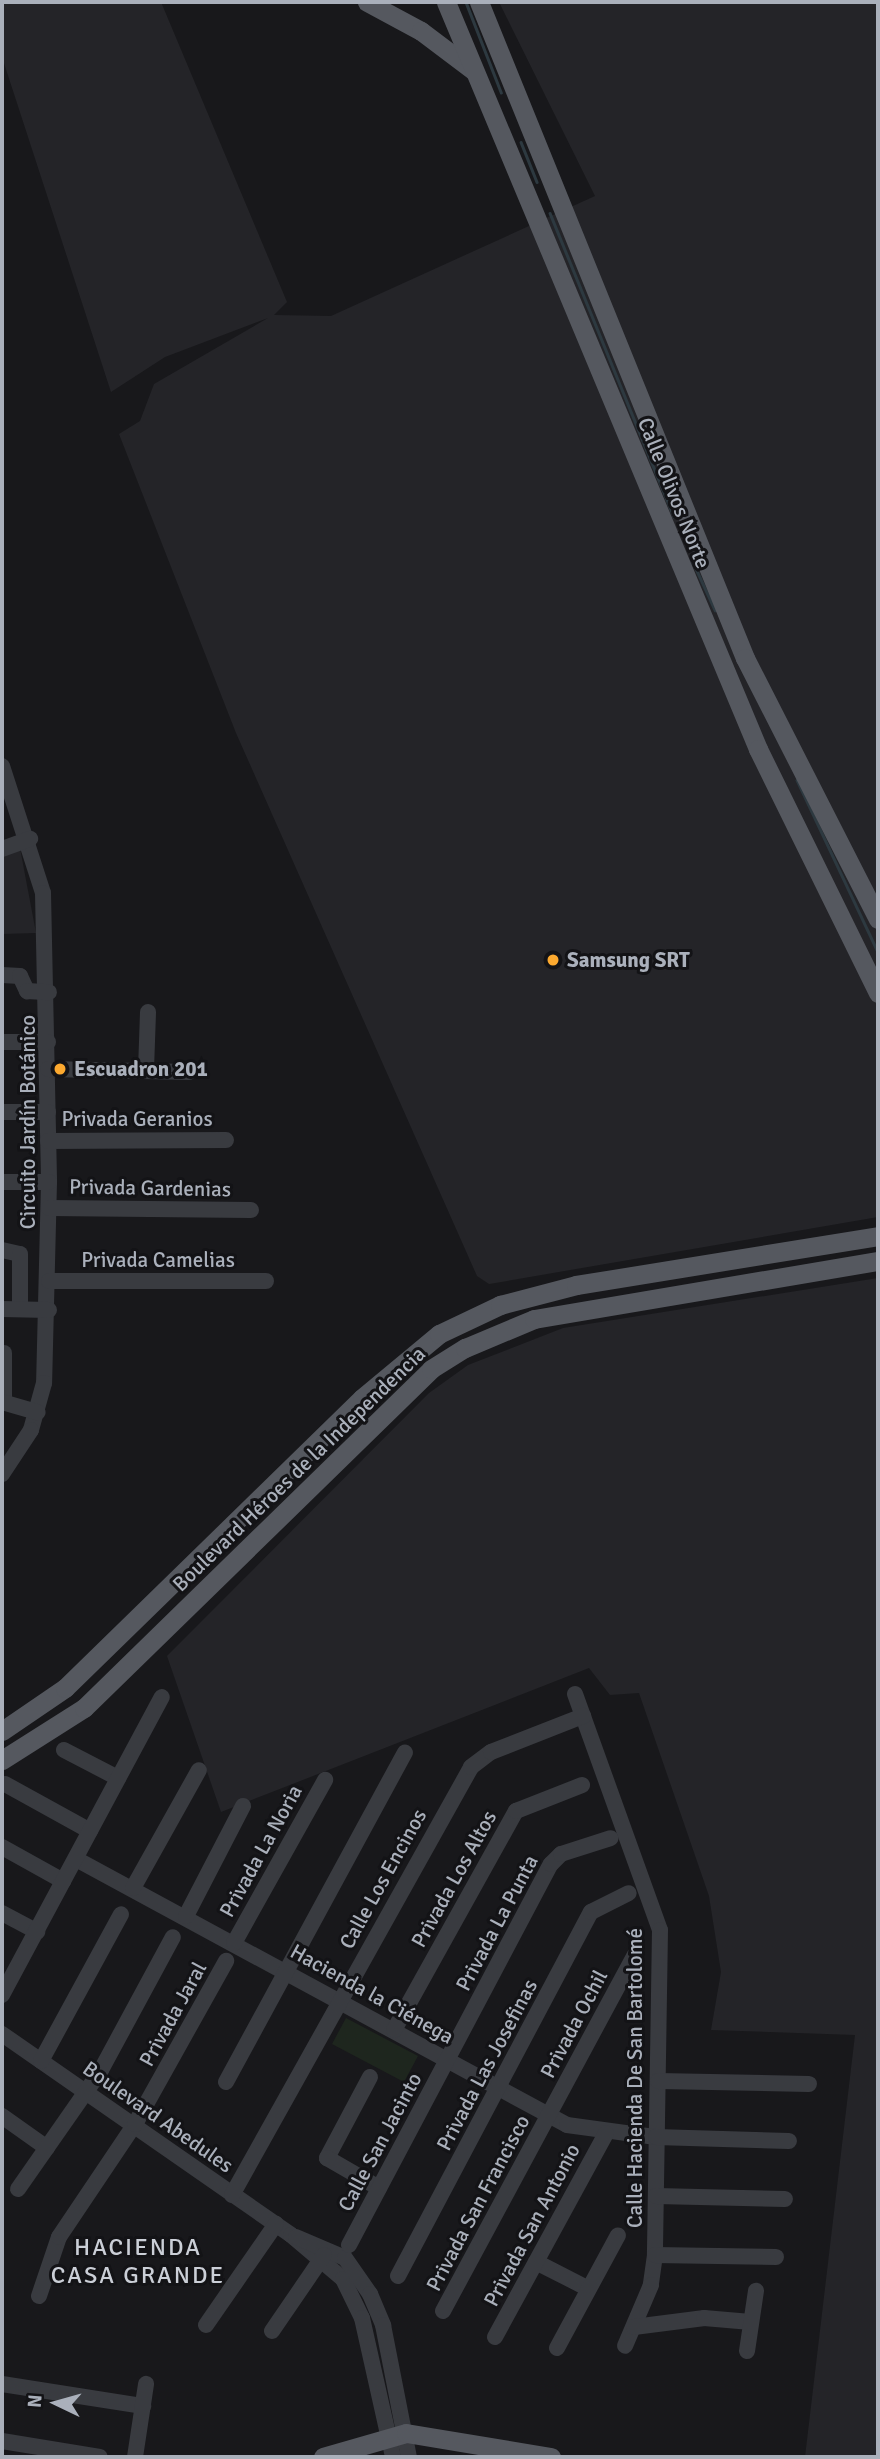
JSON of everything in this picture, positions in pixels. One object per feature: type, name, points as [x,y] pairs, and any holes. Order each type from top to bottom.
[{"type":"main road","points":[[367,2],[421,31],[478,74]]},
{"type":"main road","name":"Calle Olivos Norte","points":[[446,2],[752,736],[878,993]]},
{"type":"main road","name":"Calle Olivos Norte","points":[[479,2],[745,658],[878,919]]},
{"type":"main road","name":"Boulevard Héroes de la Independencia","points":[[2,1731],[65,1688],[415,1350],[475,1315],[536,1294],[876,1235]]},
{"type":"main road","name":"Boulevard Héroes de la Independencia","points":[[2,1760],[84,1709],[431,1369],[534,1319],[878,1261]]},
{"type":"main road","points":[[395,1405],[390,1388],[415,1350]]},
{"type":"main road","points":[[323,2457],[398,2433],[551,2457]]},
{"type":"street","name":"Circuito Jardín Botánico","points":[[2,766],[30,839],[44,893],[48,992],[49,1182],[48,1310],[38,1412],[2,1474]]},
{"type":"street","points":[[2,849],[30,839]]},
{"type":"street","points":[[2,975],[20,976],[27,990],[48,992]]},
{"type":"street","points":[[146,1070],[148,1012]]},
{"type":"street","points":[[2,1042],[48,1042]]},
{"type":"street","points":[[48,1069],[189,1072]]},
{"type":"street","points":[[2,1112],[48,1112]]},
{"type":"street","name":"Privada Geranios","points":[[48,1141],[226,1140]]},
{"type":"street","points":[[2,1182],[49,1182]]},
{"type":"street","name":"Privada Gardenias","points":[[49,1208],[251,1210]]},
{"type":"street","points":[[2,1250],[20,1254],[20,1309]]},
{"type":"street","name":"Privada Camelias","points":[[49,1281],[267,1281]]},
{"type":"street","points":[[2,1309],[48,1310]]},
{"type":"street","points":[[4,1353],[3,1402],[38,1412]]},
{"type":"street","name":"Calle Hacienda De San Bartolomé","points":[[575,1694],[658,1922],[654,2255],[634,2326],[625,2346]]},
{"type":"street","points":[[2,1995],[162,1697]]},
{"type":"street","name":"Calle Los Encinos","points":[[232,2194],[471,1767],[491,1752],[583,1716]]},
{"type":"street","points":[[64,1750],[118,1778]]},
{"type":"street","points":[[226,2082],[405,1752]]},
{"type":"street","points":[[133,1888],[199,1770]]},
{"type":"street","name":"Privada La Noria","points":[[234,1942],[325,1780]]},
{"type":"street","points":[[5,1784],[90,1831]]},
{"type":"street","name":"Privada Los Altos","points":[[394,2030],[516,1811],[582,1785]]},
{"type":"street","points":[[186,1916],[243,1807]]},
{"type":"street","name":"Privada La Punta","points":[[448,2059],[555,1858],[611,1838]]},
{"type":"street","points":[[2,1847],[63,1881]]},
{"type":"street","name":"Hacienda la Ciénega","points":[[76,1858],[549,2115],[606,2133],[789,2141]]},
{"type":"street","name":"Privada Las Josefinas","points":[[398,2276],[591,1912],[629,1893]]},
{"type":"street","points":[[2,1913],[37,1932]]},
{"type":"street","points":[[41,2061],[121,1914]]},
{"type":"street","points":[[18,2189],[86,2091],[173,1937]]},
{"type":"street","name":"Privada Ochil","points":[[549,2115],[636,1952]]},
{"type":"street","name":"Privada Jaral","points":[[39,2296],[59,2237],[135,2124],[226,1961]]},
{"type":"street","name":"Boulevard Abedules","points":[[2,2034],[135,2124],[290,2235],[323,2256],[352,2264],[374,2304],[398,2433]]},
{"type":"street","name":"Calle San Jacinto","points":[[349,2245],[448,2059]]},
{"type":"street","points":[[370,2077],[327,2158],[379,2188]]},
{"type":"street","points":[[658,2081],[808,2084]]},
{"type":"street","name":"Privada San Francisco","points":[[443,2311],[549,2115]]},
{"type":"street","points":[[2,2116],[47,2148]]},
{"type":"street","name":"Privada San Antonio","points":[[495,2337],[606,2133]]},
{"type":"street","points":[[656,2196],[785,2199]]},
{"type":"street","points":[[206,2325],[275,2224]]},
{"type":"street","points":[[557,2348],[618,2235]]},
{"type":"street","points":[[654,2255],[776,2257]]},
{"type":"street","points":[[272,2331],[323,2256]]},
{"type":"street","points":[[536,2262],[589,2289]]},
{"type":"street","points":[[747,2351],[756,2291]]},
{"type":"street","points":[[634,2326],[704,2318],[751,2322]]},
{"type":"street","points":[[2,2384],[143,2406]]},
{"type":"street","points":[[135,2457],[146,2384]]},
{"type":"street","points":[[393,2457],[398,2433]]},
{"type":"street","points":[[398,2433],[409,2457]]},
{"type":"street","points":[[2,2441],[100,2457]]},
{"type":"shaded area","points":[[2,2],[161,2],[287,302],[274,315],[331,316],[595,196],[499,2],[878,2],[878,1217],[489,1284],[477,1276],[236,733],[119,434],[140,421],[154,384],[268,318],[165,357],[111,392],[2,57]]},
{"type":"shaded area","points":[[20,848],[36,933],[2,934],[2,853]]},
{"type":"shaded area","points":[[878,1278],[878,2457],[805,2457],[855,2035],[711,2030],[721,1972],[709,1896],[639,1693],[610,1695],[589,1668],[221,1812],[167,1656],[429,1393],[468,1365],[563,1328]]},
{"type":"shaded area","points":[[346,2018],[418,2056],[404,2082],[332,2044]]},
{"type":"waterway","points":[[466,2],[501,92]]},
{"type":"waterway","points":[[521,142],[537,182]]},
{"type":"waterway","points":[[550,213],[674,517]]},
{"type":"waterway","points":[[693,562],[715,610]]},
{"type":"waterway","points":[[797,780],[878,952]]},
{"type":"place","name":"Samsung SRT","points":[[553,960]]},
{"type":"place","name":"Escuadron 201","points":[[60,1069]]},
{"type":"district","name":"HACIENDA CASA GRANDE","points":[[138,2262]]}]
